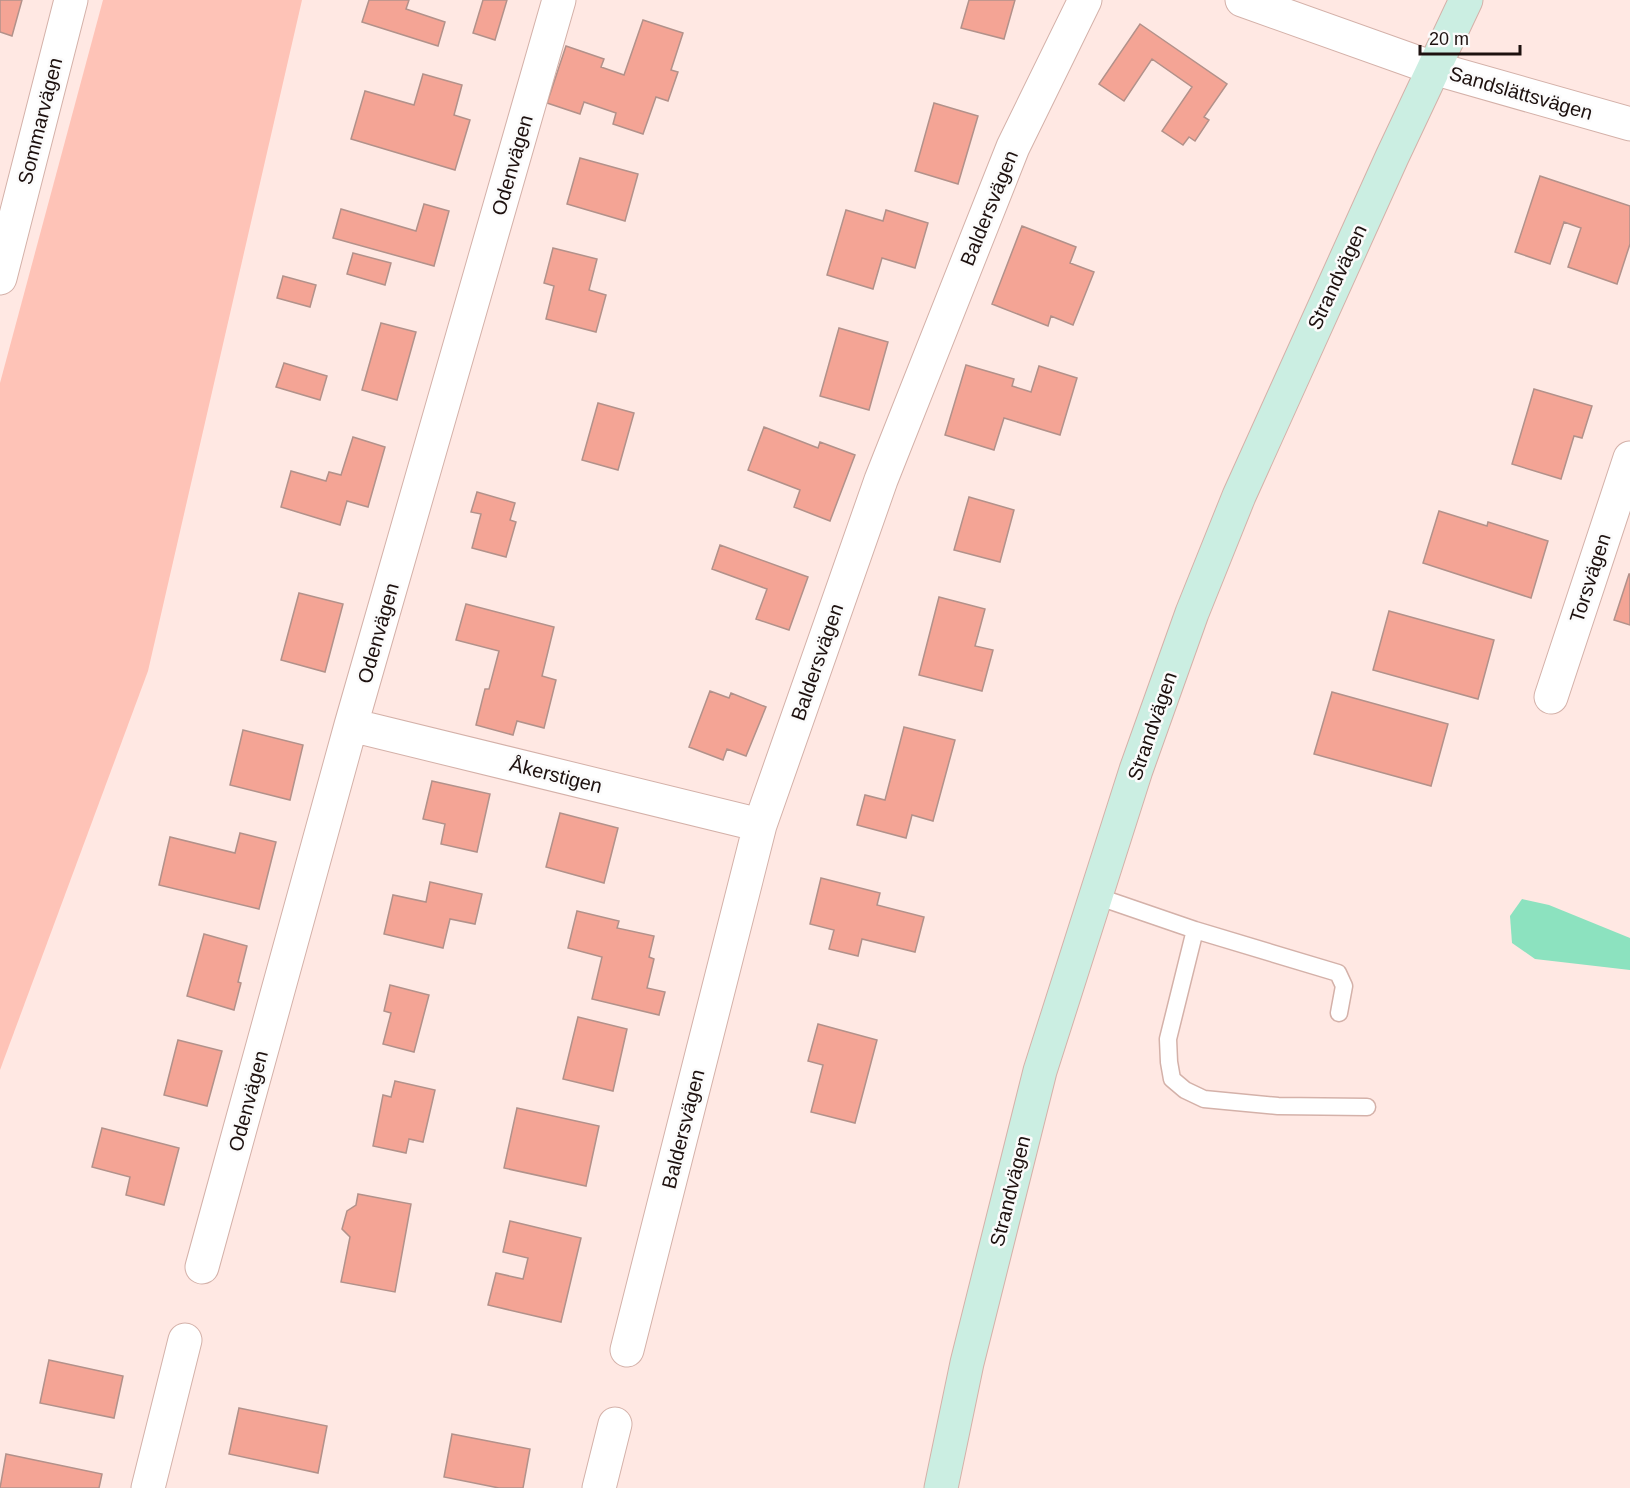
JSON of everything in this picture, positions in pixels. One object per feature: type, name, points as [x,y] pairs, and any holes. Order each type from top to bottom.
[{"type":"street","name":"Sommarvägen","points":[[0,278],[9,204],[71,0]]},
{"type":"street","name":"Odenvägen","points":[[202,1267],[351,725],[559,0]]},
{"type":"street","name":"Baldersvägen","points":[[627,1350],[760,825],[894,447],[1013,147],[1085,0]]},
{"type":"street","name":"Sandslättsvägen","points":[[1242,0],[1433,68],[1630,124]]},
{"type":"street","name":"Strandvägen","points":[[941,1488],[967,1363],[1040,1071],[1136,770],[1180,647],[1239,496],[1300,357],[1466,0]]},
{"type":"street","name":"Torsvägen","points":[[1551,697],[1630,458]]},
{"type":"street","name":"Åkerstigen","points":[[351,725],[760,825]]},
{"type":"street","points":[[148,1488],[184,1340]]},
{"type":"street","points":[[599,1488],[615,1424]]},
{"type":"lane","points":[[1096,896],[1195,930],[1338,973],[1344,986],[1339,1013]]},
{"type":"lane","points":[[1195,930],[1168,1039],[1172,1079],[1185,1090],[1204,1099],[1278,1106],[1367,1107]]},
{"type":"shaded area","points":[[103,0],[302,0],[148,671],[0,1070],[0,383]]},
{"type":"shaded area","points":[[1522,899],[1549,905],[1630,938],[1630,970],[1535,959],[1512,943],[1510,916]]},
{"type":"building","points":[[0,0],[22,0],[12,36],[0,32]]},
{"type":"building","points":[[369,0],[409,0],[406,9],[445,22],[438,46],[362,22]]},
{"type":"building","points":[[483,0],[507,0],[495,40],[473,33]]},
{"type":"building","points":[[969,0],[1015,0],[1004,39],[961,28]]},
{"type":"building","points":[[643,20],[683,33],[671,70],[678,72],[668,101],[656,97],[643,134],[613,124],[616,113],[584,102],[580,114],[547,103],[566,46],[604,59],[601,67],[624,75]]},
{"type":"building","points":[[1140,24],[1227,84],[1204,117],[1209,120],[1195,141],[1189,137],[1183,145],[1162,131],[1192,87],[1152,59],[1124,101],[1099,84]]},
{"type":"building","points":[[423,74],[462,85],[454,115],[470,120],[455,170],[351,139],[365,91],[414,105]]},
{"type":"building","points":[[934,103],[978,116],[958,184],[915,171]]},
{"type":"building","points":[[580,158],[638,174],[625,221],[567,204]]},
{"type":"building","points":[[1540,176],[1630,206],[1630,244],[1617,284],[1568,267],[1581,228],[1564,222],[1550,264],[1515,252]]},
{"type":"building","points":[[424,204],[449,211],[434,266],[333,238],[341,209],[416,231]]},
{"type":"building","points":[[846,210],[883,221],[886,210],[928,223],[915,268],[882,258],[873,289],[827,275]]},
{"type":"building","points":[[1022,226],[1076,247],[1070,263],[1094,272],[1073,325],[1051,316],[1048,326],[992,304]]},
{"type":"building","points":[[553,248],[597,259],[589,290],[606,295],[596,332],[546,319],[554,286],[544,283]]},
{"type":"building","points":[[353,253],[391,263],[385,285],[347,274]]},
{"type":"building","points":[[283,276],[316,285],[310,307],[277,298]]},
{"type":"building","points":[[381,323],[416,332],[397,400],[362,390]]},
{"type":"building","points":[[839,328],[888,342],[869,410],[820,396]]},
{"type":"building","points":[[284,363],[327,376],[320,400],[276,387]]},
{"type":"building","points":[[966,365],[1014,379],[1012,386],[1031,392],[1039,366],[1077,378],[1060,435],[1004,418],[994,450],[945,435]]},
{"type":"building","points":[[1534,389],[1592,406],[1582,438],[1574,436],[1561,479],[1512,464]]},
{"type":"building","points":[[598,403],[634,413],[618,470],[582,460]]},
{"type":"building","points":[[764,427],[818,448],[820,442],[855,455],[830,521],[794,507],[800,490],[748,470]]},
{"type":"building","points":[[353,437],[385,447],[368,507],[347,501],[340,525],[281,507],[291,471],[326,481],[329,472],[341,475]]},
{"type":"building","points":[[477,492],[515,503],[510,520],[516,522],[506,557],[472,548],[481,514],[471,512]]},
{"type":"building","points":[[969,497],[1014,510],[1000,562],[954,550]]},
{"type":"building","points":[[1439,511],[1487,526],[1488,522],[1548,541],[1531,598],[1423,563]]},
{"type":"building","points":[[720,545],[808,577],[789,630],[756,619],[767,589],[712,569]]},
{"type":"building","points":[[1630,574],[1630,625],[1614,620]]},
{"type":"building","points":[[299,593],[343,604],[325,672],[281,660]]},
{"type":"building","points":[[939,597],[985,609],[975,646],[993,650],[982,691],[919,675]]},
{"type":"building","points":[[466,604],[554,627],[542,676],[556,680],[544,728],[517,721],[513,735],[476,725],[485,689],[489,689],[499,651],[456,640]]},
{"type":"building","points":[[1389,611],[1494,640],[1478,699],[1373,670]]},
{"type":"building","points":[[710,691],[729,698],[731,693],[766,707],[746,756],[727,749],[723,760],[689,747]]},
{"type":"building","points":[[1332,692],[1448,724],[1431,786],[1314,754]]},
{"type":"building","points":[[904,727],[955,740],[933,821],[912,815],[906,838],[857,825],[865,795],[885,800]]},
{"type":"building","points":[[243,730],[303,745],[290,800],[230,785]]},
{"type":"building","points":[[432,781],[490,794],[477,852],[441,844],[445,824],[423,819]]},
{"type":"building","points":[[560,813],[618,828],[604,883],[546,867]]},
{"type":"building","points":[[240,833],[276,842],[259,909],[159,885],[170,837],[235,853]]},
{"type":"building","points":[[821,878],[880,893],[877,905],[924,917],[915,952],[862,939],[858,956],[829,949],[834,930],[810,924]]},
{"type":"building","points":[[430,882],[482,894],[475,924],[450,919],[443,948],[384,934],[393,895],[426,902]]},
{"type":"building","points":[[577,911],[619,921],[617,928],[654,936],[649,957],[654,959],[647,988],[665,992],[659,1015],[592,999],[602,957],[568,948]]},
{"type":"building","points":[[204,934],[247,946],[234,1010],[187,996]]},
{"type":"building","points":[[390,985],[429,995],[414,1052],[383,1044],[391,1013],[384,1011]]},
{"type":"building","points":[[578,1017],[627,1029],[613,1091],[563,1079]]},
{"type":"building","points":[[818,1024],[877,1040],[855,1123],[811,1112],[823,1065],[808,1061]]},
{"type":"building","points":[[178,1040],[222,1051],[207,1106],[164,1095]]},
{"type":"building","points":[[395,1081],[435,1090],[423,1142],[409,1139],[406,1153],[373,1146],[383,1095],[391,1097]]},
{"type":"building","points":[[517,1108],[599,1126],[586,1186],[504,1168]]},
{"type":"building","points":[[102,1128],[179,1148],[164,1205],[126,1195],[130,1177],[92,1167]]},
{"type":"building","points":[[358,1194],[411,1204],[395,1292],[341,1282],[350,1237],[342,1229],[347,1211],[356,1205]]},
{"type":"building","points":[[510,1221],[581,1238],[561,1322],[488,1305],[496,1273],[523,1279],[528,1258],[503,1252]]},
{"type":"building","points":[[49,1360],[123,1376],[114,1418],[40,1403]]},
{"type":"building","points":[[239,1408],[327,1426],[318,1473],[229,1454]]},
{"type":"building","points":[[452,1434],[530,1449],[523,1488],[499,1488],[444,1477]]},
{"type":"building","points":[[6,1454],[102,1474],[99,1488],[0,1488]]}]
